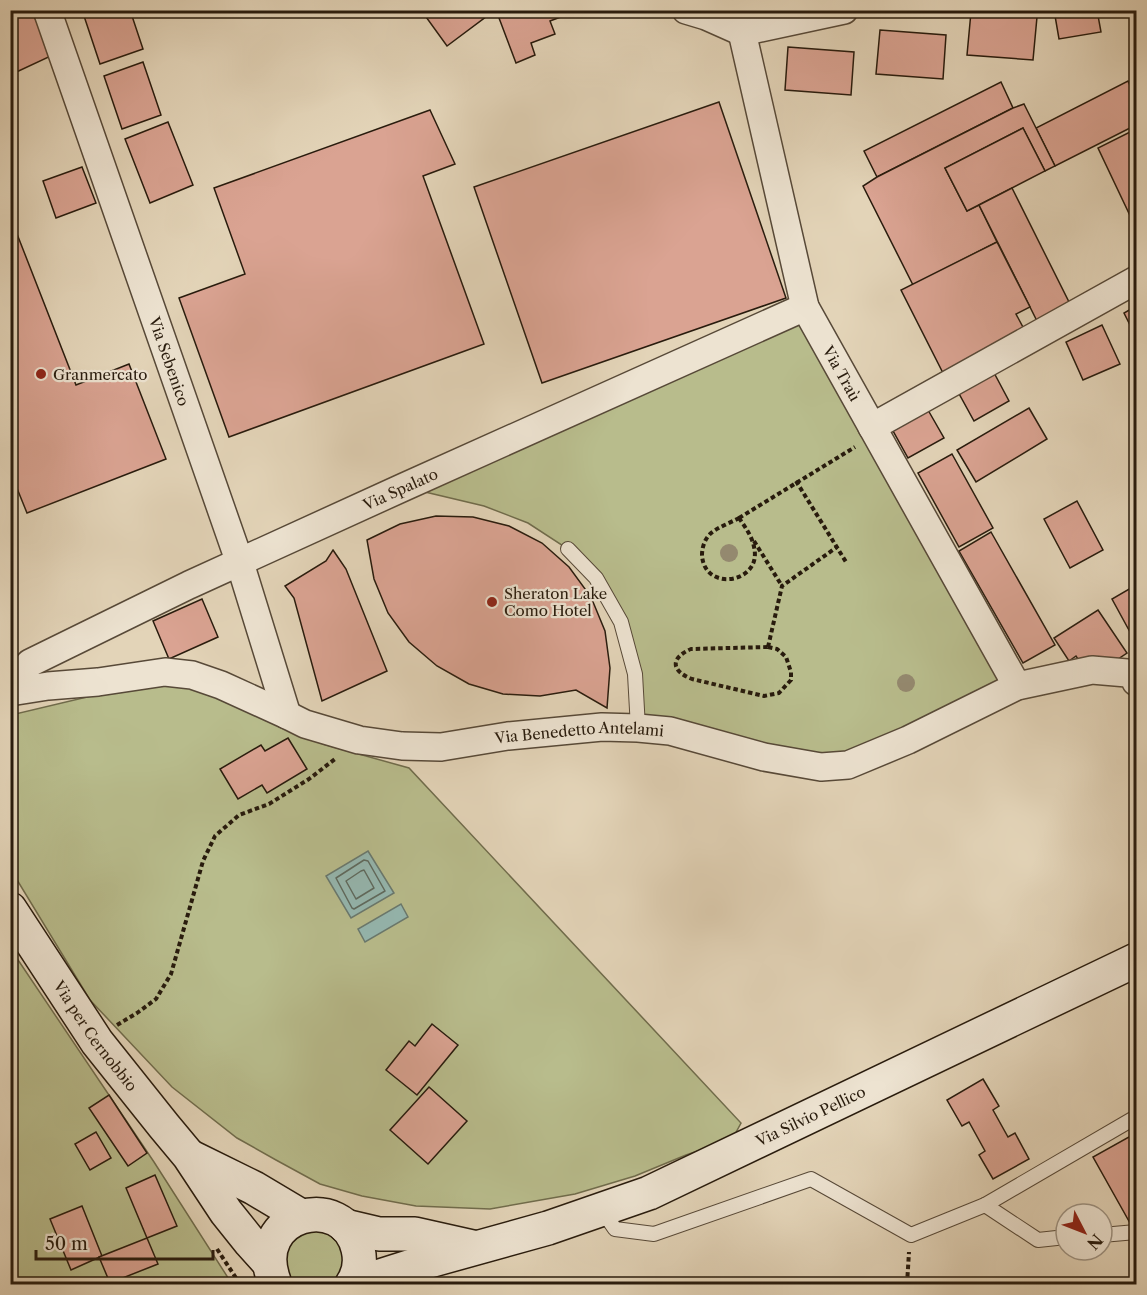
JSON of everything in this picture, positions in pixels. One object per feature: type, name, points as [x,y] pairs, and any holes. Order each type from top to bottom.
[{"type":"main road","name":"Via per Cernobbio","points":[[10,909],[97,1042],[189,1156],[226,1212],[273,1274]]},
{"type":"main road","name":"Via Silvio Pellico","points":[[358,1284],[415,1265],[548,1228],[649,1193],[1137,960]]},
{"type":"main road","name":"Via per Cernobbio","points":[[189,1156],[254,1188],[301,1216]]},
{"type":"main road","name":"Via Silvio Pellico","points":[[301,1216],[322,1215],[332,1218],[345,1227],[379,1234],[415,1234],[477,1248]]},
{"type":"main road","points":[[273,1274],[271,1246],[279,1231],[289,1222],[301,1216]]},
{"type":"main road","points":[[345,1227],[352,1235],[360,1256],[358,1274],[352,1284]]},
{"type":"street","name":"Via Sebenico","points":[[47,10],[240,563],[287,715]]},
{"type":"street","points":[[686,10],[742,32],[841,11]]},
{"type":"street","name":"Via Traù","points":[[742,32],[805,307],[1017,686]]},
{"type":"street","points":[[874,430],[1137,280]]},
{"type":"street","name":"Via Spalato","points":[[10,691],[30,663],[189,585],[805,307]]},
{"type":"street","name":"Via Benedetto Antelami","points":[[10,691],[165,672],[192,675],[221,685],[305,724],[359,740],[402,746],[441,747],[520,735],[602,727],[638,728],[670,731],[764,757],[821,766],[848,765],[908,740],[1017,686],[1092,670],[1121,672],[1136,678]]},
{"type":"lane","points":[[568,549],[596,578],[621,622],[635,674],[638,728]]},
{"type":"lane","points":[[602,1210],[615,1229],[654,1234],[811,1179],[911,1234],[986,1205],[1137,1117]]},
{"type":"lane","points":[[986,1205],[1038,1240],[1054,1239]]},
{"type":"lane","points":[[1114,1234],[1137,1232]]},
{"type":"path","points":[[747,529],[755,553],[750,569],[736,579],[718,578],[705,566],[702,558],[705,540],[711,533],[796,482],[874,430]]},
{"type":"path","points":[[796,482],[846,562]]},
{"type":"path","points":[[739,518],[782,586]]},
{"type":"path","points":[[768,647],[782,586],[837,547]]},
{"type":"path","points":[[768,647],[777,649],[786,657],[791,672],[790,680],[779,693],[764,696],[713,684],[681,675],[676,668],[676,662],[681,653],[691,649],[768,647]]},
{"type":"path","points":[[97,1042],[119,1023],[156,999],[171,974],[203,861],[215,836],[239,815],[269,804],[309,779],[359,740]]},
{"type":"path","points":[[907,1284],[908,1263]]},
{"type":"green space","points":[[805,307],[1017,686],[848,765],[638,728],[621,622],[568,549],[528,523],[484,506],[404,487]]},
{"type":"green space","points":[[161,681],[192,685],[285,724],[323,744],[409,768],[741,1123],[734,1136],[635,1176],[575,1194],[490,1209],[416,1206],[362,1196],[320,1184],[237,1138],[172,1087],[90,1000],[11,870],[11,715]]},
{"type":"green space","points":[[10,948],[154,1162],[232,1284],[11,1284]]},
{"type":"green space","points":[[319,1229],[337,1239],[346,1258],[341,1278],[335,1284],[293,1284],[287,1277],[286,1247],[300,1233]]},
{"type":"water","points":[[368,851],[394,893],[351,918],[326,876]]},
{"type":"water","points":[[401,904],[408,917],[365,942],[358,929]]},
{"type":"building","points":[[25,10],[31,10],[53,55],[10,75],[10,17]]},
{"type":"building","points":[[82,10],[130,10],[143,49],[100,64]]},
{"type":"building","points":[[421,10],[482,10],[487,16],[447,46]]},
{"type":"building","points":[[496,10],[564,10],[566,15],[550,21],[555,34],[531,43],[535,55],[516,63]]},
{"type":"building","points":[[722,10],[766,10],[766,14],[723,14]]},
{"type":"building","points":[[1054,10],[1097,10],[1101,32],[1059,39]]},
{"type":"building","points":[[971,12],[1037,17],[1033,60],[967,55]]},
{"type":"building","points":[[880,30],[946,35],[943,79],[876,74]]},
{"type":"building","points":[[788,47],[854,52],[851,95],[785,90]]},
{"type":"building","points":[[143,62],[161,115],[122,129],[104,76]]},
{"type":"building","points":[[1128,81],[1136,99],[1136,125],[1055,166],[1036,128]]},
{"type":"building","points":[[1001,82],[1013,108],[877,177],[864,151]]},
{"type":"building","points":[[719,102],[786,298],[542,383],[474,187]]},
{"type":"building","points":[[1024,104],[1055,166],[1045,171],[1023,128],[945,168],[967,211],[979,205],[997,242],[913,285],[863,186]]},
{"type":"building","points":[[430,110],[455,164],[423,176],[484,344],[229,437],[179,298],[245,274],[214,188]]},
{"type":"building","points":[[168,122],[193,185],[150,203],[125,139]]},
{"type":"building","points":[[1023,128],[1045,171],[967,211],[945,168]]},
{"type":"building","points":[[1136,129],[1136,223],[1134,224],[1098,148]]},
{"type":"building","points":[[82,167],[96,203],[56,218],[43,181]]},
{"type":"building","points":[[1012,188],[1070,304],[1037,321],[979,205]]},
{"type":"building","name":"Granmercato","points":[[10,216],[76,385],[129,364],[166,459],[27,513],[10,471]]},
{"type":"building","points":[[997,242],[1030,307],[1016,314],[1025,331],[943,373],[901,290]]},
{"type":"building","points":[[1136,306],[1136,337],[1124,313]]},
{"type":"building","points":[[1102,325],[1120,364],[1083,380],[1066,342]]},
{"type":"building","points":[[992,369],[1009,401],[974,421],[957,390]]},
{"type":"building","points":[[1029,408],[1047,439],[976,482],[957,450]]},
{"type":"building","points":[[928,410],[944,438],[908,458],[892,429]]},
{"type":"building","points":[[952,454],[993,528],[959,547],[918,473]]},
{"type":"building","points":[[1077,501],[1103,550],[1070,568],[1044,519]]},
{"type":"building","points":[[436,516],[473,517],[509,526],[542,543],[569,567],[591,597],[605,631],[610,668],[607,708],[576,690],[540,696],[503,694],[469,684],[437,666],[409,642],[388,613],[374,579],[367,540],[400,524]]},
{"type":"building","points":[[991,532],[1055,645],[1023,663],[959,551]]},
{"type":"building","points":[[333,550],[346,569],[387,671],[322,701],[294,598],[285,586],[326,561]]},
{"type":"building","points":[[1136,585],[1136,643],[1112,599]]},
{"type":"building","points":[[202,599],[218,637],[169,659],[153,621]]},
{"type":"building","points":[[1098,610],[1127,653],[1106,667],[1084,668],[1076,656],[1069,661],[1054,638]]},
{"type":"building","points":[[288,738],[307,769],[267,793],[262,785],[238,799],[220,769],[261,745],[265,751]]},
{"type":"building","points":[[432,1024],[458,1045],[417,1095],[386,1070],[409,1041],[415,1046]]},
{"type":"building","points":[[983,1079],[999,1106],[993,1110],[1008,1137],[1015,1133],[1029,1159],[993,1179],[979,1155],[985,1151],[969,1122],[962,1126],[947,1100]]},
{"type":"building","points":[[429,1087],[467,1121],[428,1164],[390,1130]]},
{"type":"building","points":[[109,1095],[147,1153],[128,1166],[89,1108]]},
{"type":"building","points":[[96,1132],[111,1158],[90,1170],[75,1144]]},
{"type":"building","points":[[1136,1133],[1136,1222],[1130,1223],[1093,1157]]},
{"type":"building","points":[[155,1175],[177,1226],[147,1238],[126,1188]]},
{"type":"building","points":[[82,1206],[102,1256],[71,1270],[50,1219]]},
{"type":"building","points":[[147,1238],[158,1264],[110,1283],[99,1257]]},
{"type":"place","name":"Granmercato","points":[[41,374]]},
{"type":"place","name":"Sheraton Lake Como Hotel","points":[[492,602]]}]
